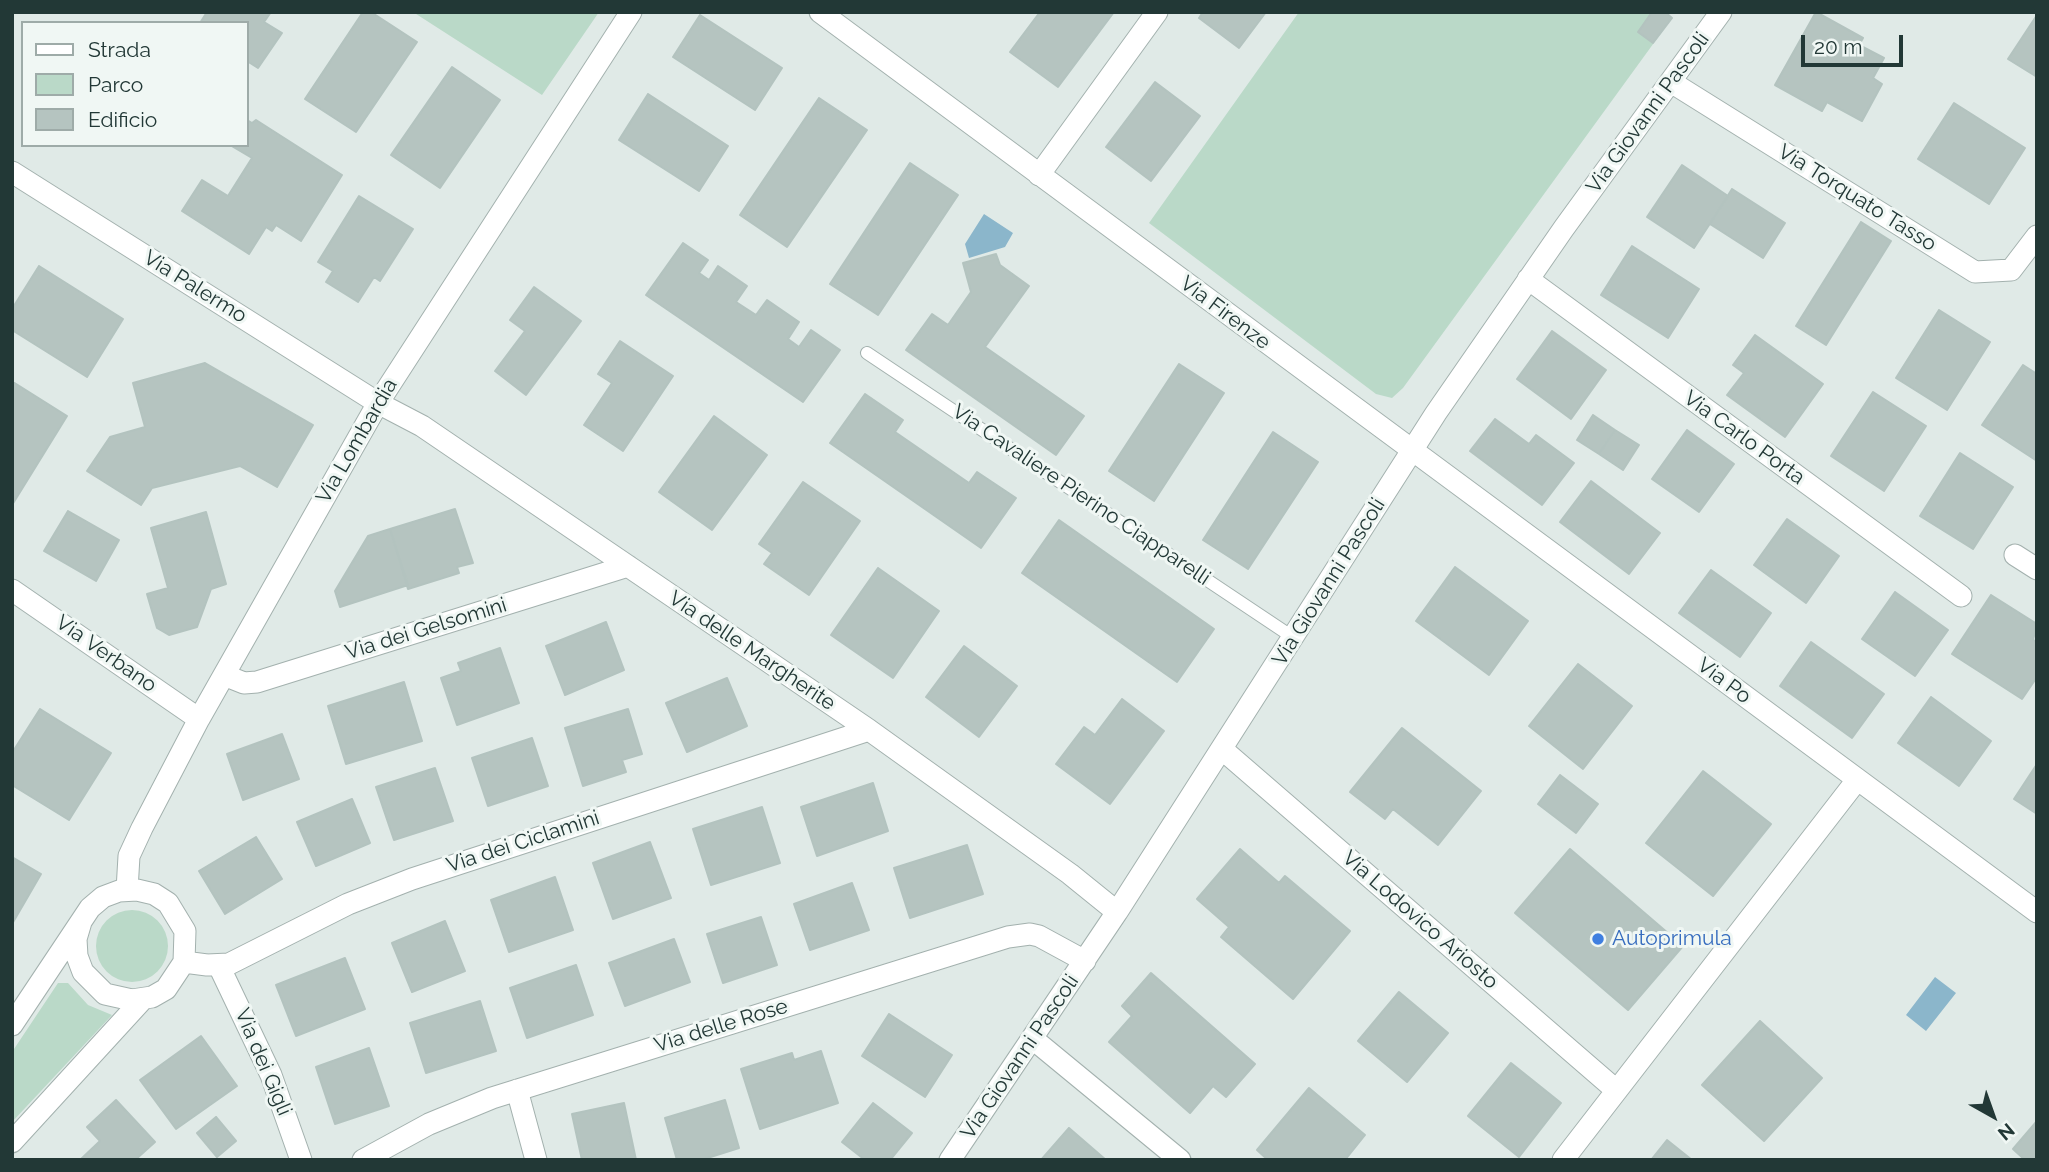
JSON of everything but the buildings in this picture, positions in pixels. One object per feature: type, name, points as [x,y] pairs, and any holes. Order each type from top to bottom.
[{"type":"street","name":"Via Lombardia","points":[[127,890],[127,866],[133,846],[199,719],[378,403],[631,12]]},
{"type":"street","name":"Via Firenze","points":[[820,12],[1410,452]]},
{"type":"street","points":[[1039,175],[1157,12]]},
{"type":"street","name":"Via Giovanni Pascoli","points":[[950,1160],[1223,750],[1410,452],[1528,279],[1721,12]]},
{"type":"street","name":"Via Torquato Tasso","points":[[1671,82],[1975,272],[2011,271],[2037,236]]},
{"type":"street","name":"Via Palermo","points":[[12,172],[378,403]]},
{"type":"street","name":"Via Carlo Porta","points":[[1528,279],[1961,596]]},
{"type":"street","name":"Via delle Margherite","points":[[378,403],[422,426],[869,730],[1070,874],[1117,912]]},
{"type":"street","name":"Via Po","points":[[1410,452],[2037,912]]},
{"type":"street","points":[[2015,555],[2037,569]]},
{"type":"street","name":"Via dei Gelsomini","points":[[224,675],[244,682],[257,682],[628,566]]},
{"type":"street","name":"Via Verbano","points":[[12,590],[199,719]]},
{"type":"street","name":"Via dei Ciclamini","points":[[184,962],[219,966],[238,960],[348,904],[412,879],[869,730]]},
{"type":"street","name":"Via Lodovico Ariosto","points":[[1223,750],[1616,1090]]},
{"type":"street","points":[[1563,1160],[1857,780]]},
{"type":"street","points":[[12,1025],[90,908],[103,897],[127,890],[154,894],[168,903],[179,916],[186,939],[184,962],[166,989],[144,999],[120,1000],[92,985],[77,956],[76,939],[81,922]]},
{"type":"street","name":"Via delle Rose","points":[[363,1160],[450,1114],[517,1090],[1008,937],[1030,934],[1039,936],[1085,961]]},
{"type":"street","name":"Via dei Gigli","points":[[219,966],[271,1075],[301,1160]]},
{"type":"street","points":[[12,1142],[144,999]]},
{"type":"street","points":[[1033,1039],[1180,1160]]},
{"type":"street","points":[[517,1090],[536,1160]]},
{"type":"lane","name":"Via Cavaliere Pierino Ciapparelli","points":[[867,353],[1294,638]]},
{"type":"green space","points":[[413,12],[599,12],[542,95]]},
{"type":"green space","points":[[1299,12],[1665,12],[1672,18],[1403,388],[1392,398],[1376,394],[1149,223]]},
{"type":"green space","points":[[139,910],[158,920],[166,932],[166,960],[158,972],[146,980],[125,982],[106,972],[98,960],[96,939],[106,920],[118,912]]},
{"type":"green space","points":[[58,983],[68,983],[88,1005],[112,1015],[12,1122],[12,1052]]},
{"type":"water","points":[[984,214],[1013,233],[1005,247],[969,258],[965,244]]},
{"type":"water","points":[[1935,977],[1956,993],[1926,1031],[1906,1015]]},
{"type":"place","name":"Autoprimula","points":[[1598,939]]}]
